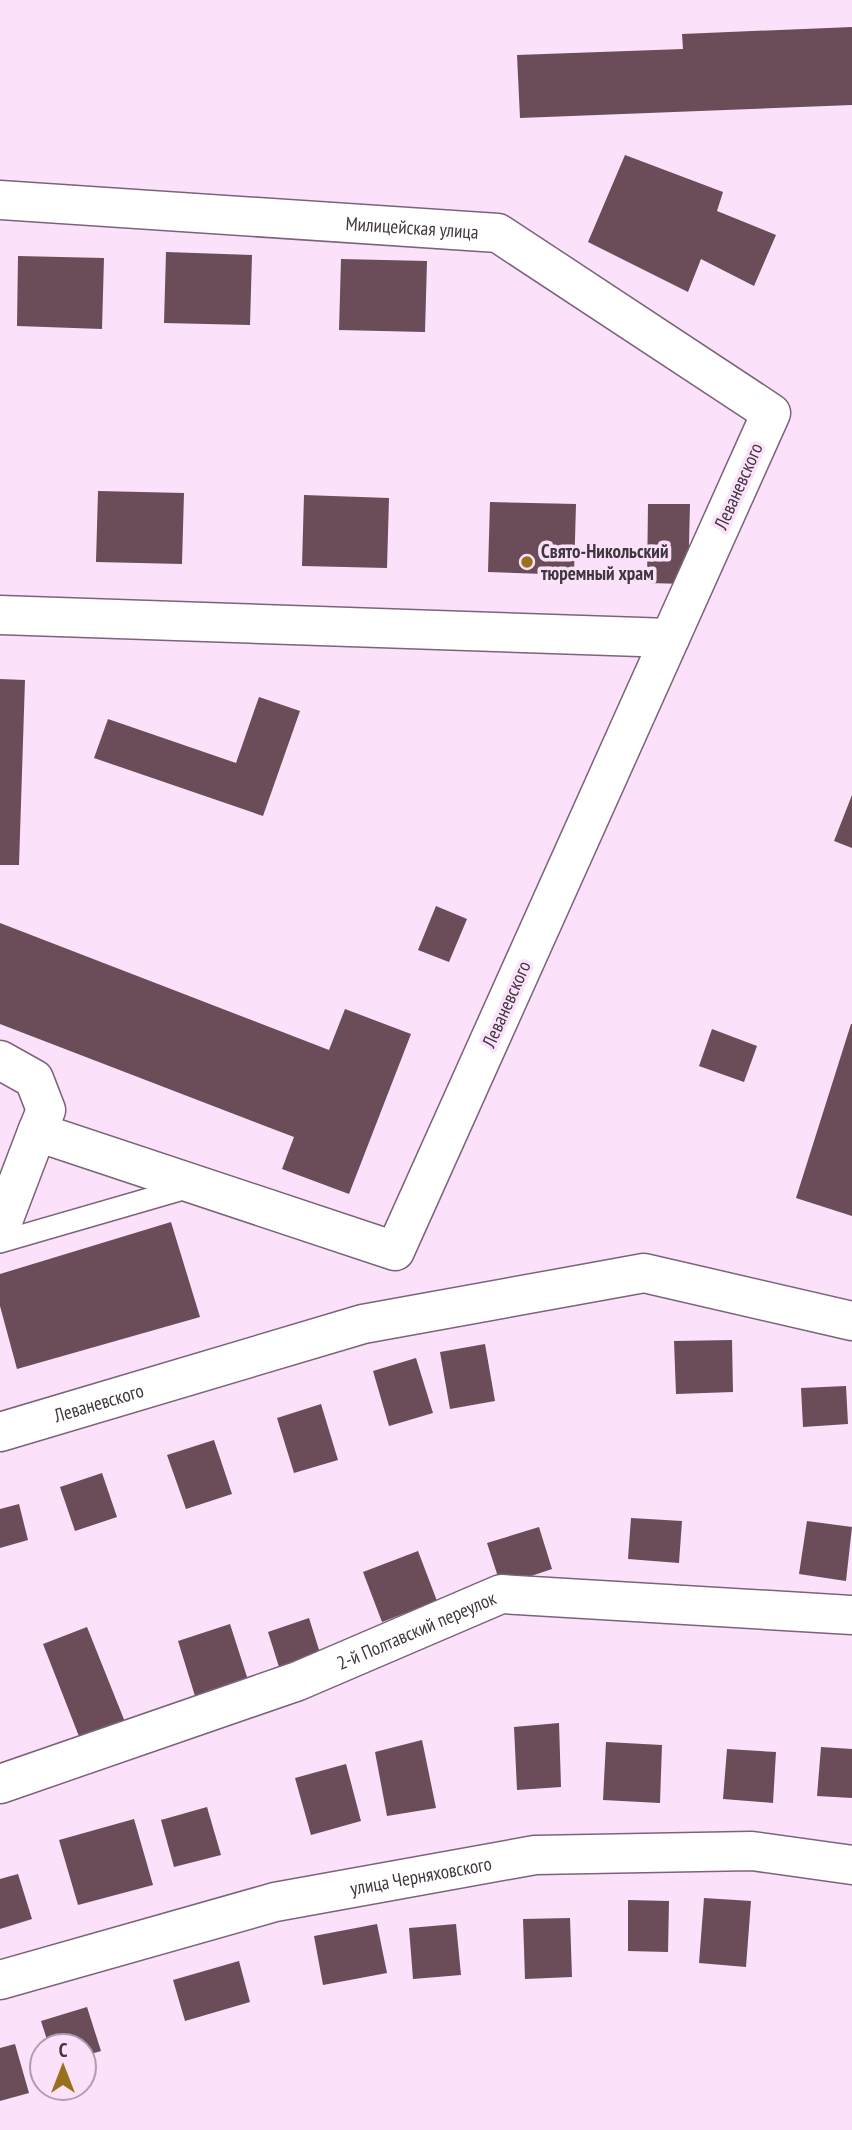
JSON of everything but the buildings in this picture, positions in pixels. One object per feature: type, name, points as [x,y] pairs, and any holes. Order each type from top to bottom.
[{"type":"street","name":"Милицейская улица","points":[[0,200],[498,233],[771,413]]},
{"type":"street","name":"Леваневского","points":[[37,1132],[395,1251],[771,413]]},
{"type":"street","points":[[0,615],[670,638]]},
{"type":"street","points":[[0,1060],[34,1079],[46,1110],[0,1228]]},
{"type":"street","name":"Леваневского","points":[[0,1432],[363,1324],[644,1273],[852,1321]]},
{"type":"street","name":"2-й Полтавский переулок","points":[[0,1784],[298,1681],[501,1594],[852,1615]]},
{"type":"street","name":"улица Черняховского","points":[[0,1980],[275,1902],[534,1854],[752,1852],[852,1865]]},
{"type":"lane","points":[[0,1242],[197,1185]]},
{"type":"place","name":"Свято-Никольский тюремный храм","points":[[527,562]]}]
